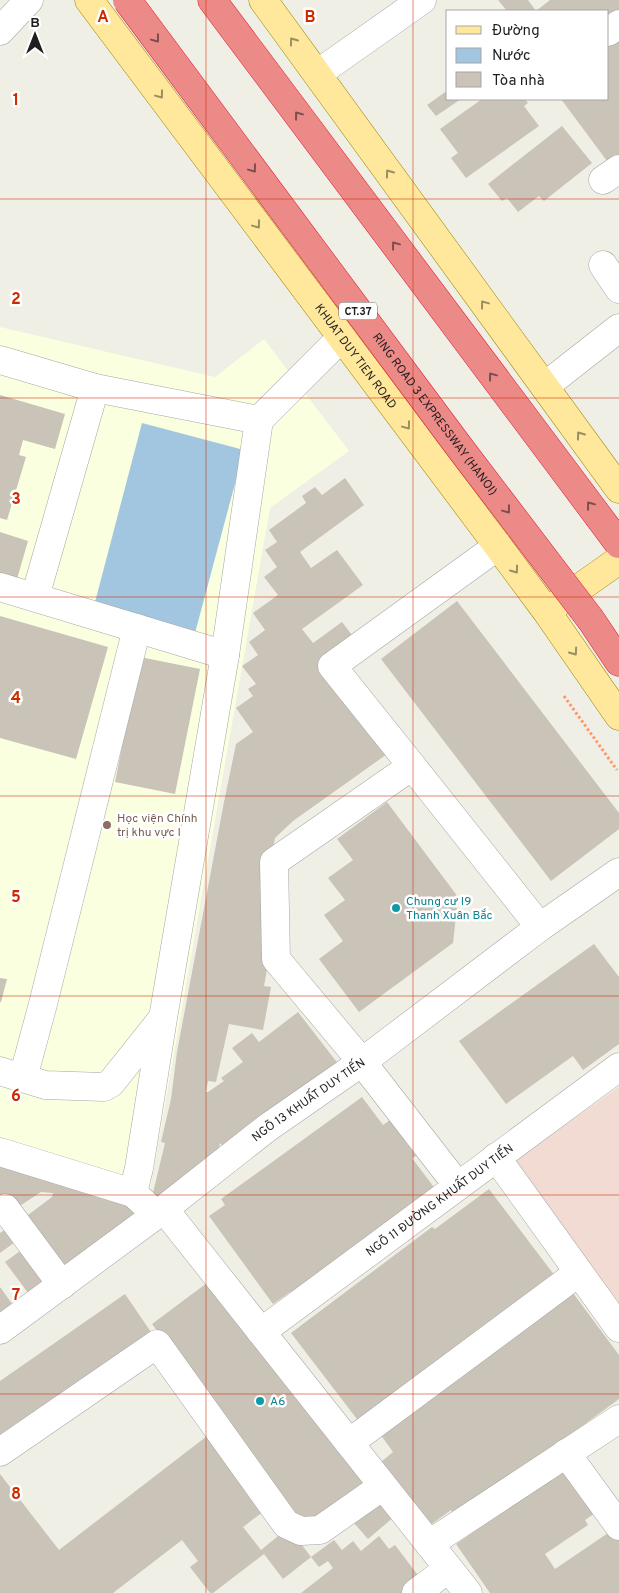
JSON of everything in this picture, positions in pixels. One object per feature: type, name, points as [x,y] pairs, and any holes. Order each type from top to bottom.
[{"type":"highway","name":"RING ROAD 3 EXPRESSWAY (HANOI)","points":[[127,0],[619,660]]},
{"type":"highway","points":[[212,0],[619,544]]},
{"type":"main road","name":"KHUAT DUY TIEN ROAD","points":[[89,0],[498,546],[619,716]]},
{"type":"main road","points":[[263,0],[619,489]]},
{"type":"main road","points":[[546,612],[619,560]]},
{"type":"street","points":[[0,32],[29,0]]},
{"type":"street","points":[[317,74],[422,0]]},
{"type":"street","points":[[603,265],[619,289]]},
{"type":"street","points":[[545,386],[619,328]]},
{"type":"street","points":[[133,1193],[139,1168],[225,655],[259,420],[342,338]]},
{"type":"street","points":[[0,360],[95,388],[259,420]]},
{"type":"street","points":[[35,597],[95,388]]},
{"type":"street","points":[[498,546],[332,666],[540,927]]},
{"type":"street","points":[[0,587],[225,655]]},
{"type":"street","points":[[137,628],[44,1004],[12,1075],[45,1085],[104,1087],[111,1083],[163,1018]]},
{"type":"street","points":[[412,766],[274,862],[276,959],[362,1062],[458,1186]]},
{"type":"street","name":"NGÕ 13 KHUẤT DUY TIẾN","points":[[2,1325],[62,1285],[159,1213],[268,1128],[362,1062],[540,927],[619,872]]},
{"type":"street","name":"NGÕ 11 ĐƯỜNG KHUẤT DUY TIẾN","points":[[261,1332],[619,1067]]},
{"type":"street","points":[[0,1152],[133,1193],[159,1213],[261,1332],[468,1593]]},
{"type":"street","points":[[496,1157],[619,1328]]},
{"type":"street","points":[[5,1208],[62,1285]]},
{"type":"street","points":[[349,1443],[578,1273]]},
{"type":"street","points":[[0,1452],[157,1344],[286,1524],[301,1531],[320,1530],[383,1486]]},
{"type":"street","points":[[429,1544],[619,1419]]},
{"type":"street","points":[[566,1453],[619,1526]]},
{"type":"street","points":[[416,1593],[448,1569]]},
{"type":"path","points":[[564,696],[617,770]]},
{"type":"shaded area","name":"Học viện Chính trị khu vực I","points":[[0,327],[215,377],[264,339],[349,451],[270,508],[150,1190],[0,1143]]},
{"type":"shaded area","points":[[619,1087],[619,1307],[514,1161]]},
{"type":"water","points":[[142,423],[244,450],[195,633],[94,606]]},
{"type":"building","points":[[498,0],[528,0],[535,10],[506,10]]},
{"type":"building","points":[[550,0],[619,0],[619,15],[609,22],[609,10],[537,10]]},
{"type":"building","points":[[619,35],[619,159],[610,165],[562,100],[609,100],[609,42]]},
{"type":"building","points":[[446,91],[446,100],[460,100],[436,116],[427,105]]},
{"type":"building","points":[[481,100],[526,100],[528,103],[524,106],[539,126],[466,178],[451,158],[458,153],[440,129]]},
{"type":"building","points":[[562,126],[592,163],[544,201],[539,196],[518,212],[507,198],[502,201],[488,184]]},
{"type":"building","points":[[0,395],[65,414],[55,449],[23,440],[19,455],[26,457],[7,520],[0,518]]},
{"type":"building","points":[[345,478],[364,505],[300,552],[311,568],[337,550],[363,585],[302,629],[313,643],[342,622],[355,639],[324,662],[390,752],[293,821],[275,838],[263,901],[272,942],[264,986],[271,987],[263,1030],[229,1024],[216,1082],[208,1081],[206,1092],[224,1081],[221,1078],[243,1062],[232,1048],[252,1033],[259,1042],[298,1012],[339,1065],[228,1152],[220,1143],[218,1154],[211,1153],[208,1163],[161,1200],[152,1197],[165,1143],[161,1142],[171,1099],[177,1052],[224,802],[236,744],[253,732],[236,708],[253,696],[248,689],[256,684],[242,666],[258,655],[249,642],[265,630],[253,613],[278,595],[264,577],[277,567],[265,550],[277,542],[269,530],[306,503],[302,496],[315,487],[322,495]]},
{"type":"building","points":[[0,532],[28,541],[17,579],[0,574]]},
{"type":"building","points":[[457,601],[619,813],[619,829],[551,881],[381,659]]},
{"type":"building","points":[[0,616],[108,647],[76,759],[0,738]]},
{"type":"building","points":[[140,657],[200,669],[175,794],[115,782]]},
{"type":"building","name":"Chung cư I9 Thanh Xuân Bắc","points":[[387,802],[458,897],[453,943],[359,1012],[319,959],[343,941],[324,915],[345,900],[328,878],[353,860],[337,839]]},
{"type":"building","points":[[594,944],[619,977],[619,1044],[583,1070],[573,1056],[506,1104],[459,1041]]},
{"type":"building","points":[[0,978],[7,979],[1,1002],[0,1002]]},
{"type":"building","points":[[362,1097],[383,1125],[390,1120],[416,1156],[412,1158],[439,1194],[294,1299],[290,1292],[273,1304],[209,1216],[225,1205],[221,1199]]},
{"type":"building","points":[[8,1155],[21,1174],[26,1171],[133,1195],[136,1216],[59,1278],[24,1218],[52,1197],[53,1193],[41,1192],[9,1213],[0,1206],[0,1161]]},
{"type":"building","points":[[489,1189],[555,1276],[360,1423],[291,1333],[432,1227],[435,1229]]},
{"type":"building","points":[[13,1224],[22,1237],[0,1253],[0,1233]]},
{"type":"building","points":[[27,1246],[54,1282],[32,1298],[5,1262]]},
{"type":"building","name":"A6","points":[[215,1277],[367,1479],[304,1526],[152,1324]]},
{"type":"building","points":[[0,1287],[15,1308],[0,1314]]},
{"type":"building","points":[[573,1293],[619,1355],[619,1399],[456,1518],[451,1510],[429,1526],[381,1462],[393,1452],[380,1434]]},
{"type":"building","points":[[125,1294],[153,1335],[0,1442],[0,1381]]},
{"type":"building","points":[[211,1433],[268,1508],[243,1527],[261,1550],[283,1532],[292,1532],[311,1557],[283,1579],[264,1554],[213,1593],[210,1593],[190,1567],[198,1561],[182,1540],[113,1593],[0,1593],[0,1474],[59,1550]]},
{"type":"building","points":[[568,1468],[598,1511],[585,1520],[588,1525],[545,1554],[555,1569],[614,1529],[619,1537],[619,1593],[490,1593],[456,1544]]},
{"type":"building","points":[[381,1501],[395,1516],[368,1539],[354,1523]]},
{"type":"building","points":[[379,1536],[389,1549],[395,1545],[423,1582],[409,1593],[301,1593],[333,1568],[328,1561],[319,1567],[311,1557],[334,1540],[342,1550],[353,1541],[361,1551]]},
{"type":"place","name":"Học viện Chính trị khu vực I","points":[[107,825]]},
{"type":"place","name":"Chung cư I9 Thanh Xuân Bắc","points":[[396,908]]},
{"type":"place","name":"A6","points":[[260,1401]]}]
